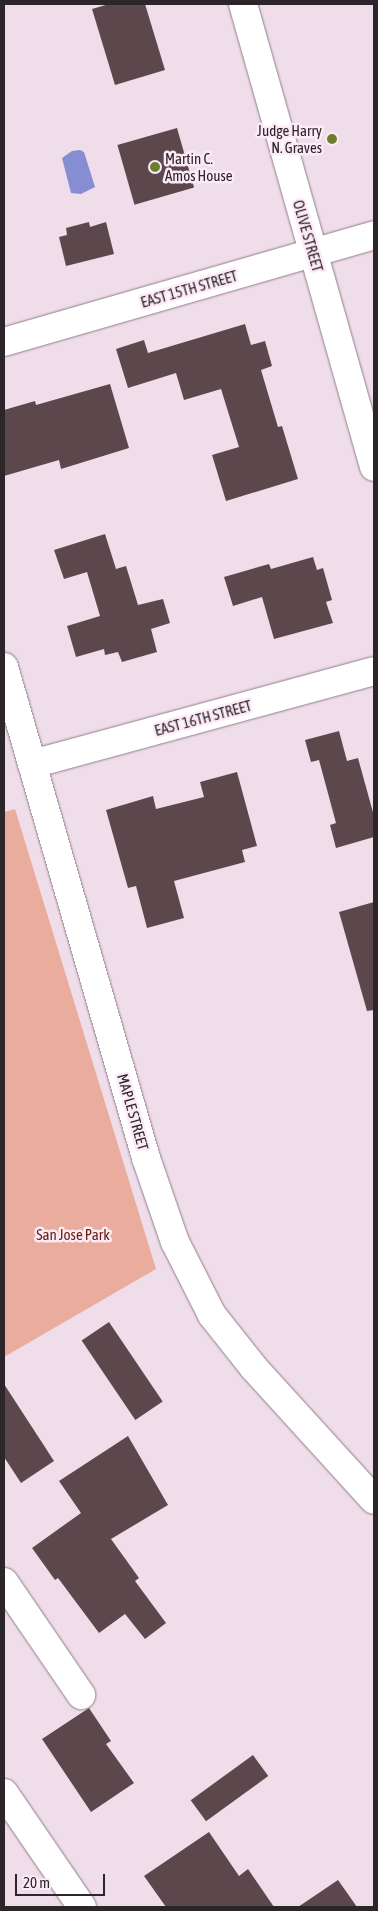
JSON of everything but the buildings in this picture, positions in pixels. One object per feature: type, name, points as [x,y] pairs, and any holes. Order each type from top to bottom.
[{"type":"street","name":"OLIVE STREET","points":[[243,4],[374,467]]},
{"type":"street","name":"EAST 15TH STREET","points":[[4,342],[374,235]]},
{"type":"street","name":"MAPLE STREET","points":[[4,667],[146,1158],[175,1242],[212,1315],[254,1368],[374,1500]]},
{"type":"street","name":"EAST 16TH STREET","points":[[32,764],[374,671]]},
{"type":"street","points":[[4,1582],[81,1696]]},
{"type":"street","points":[[4,1793],[82,1907]]},
{"type":"green space","name":"San Jose Park","points":[[15,809],[156,1269],[4,1357],[4,812]]},
{"type":"water","points":[[80,150],[84,152],[95,187],[81,194],[71,193],[62,158],[72,151]]},
{"type":"place","name":"Judge Harry N. Graves","points":[[332,139]]},
{"type":"place","name":"Martin C. Amos House","points":[[155,167]]}]
